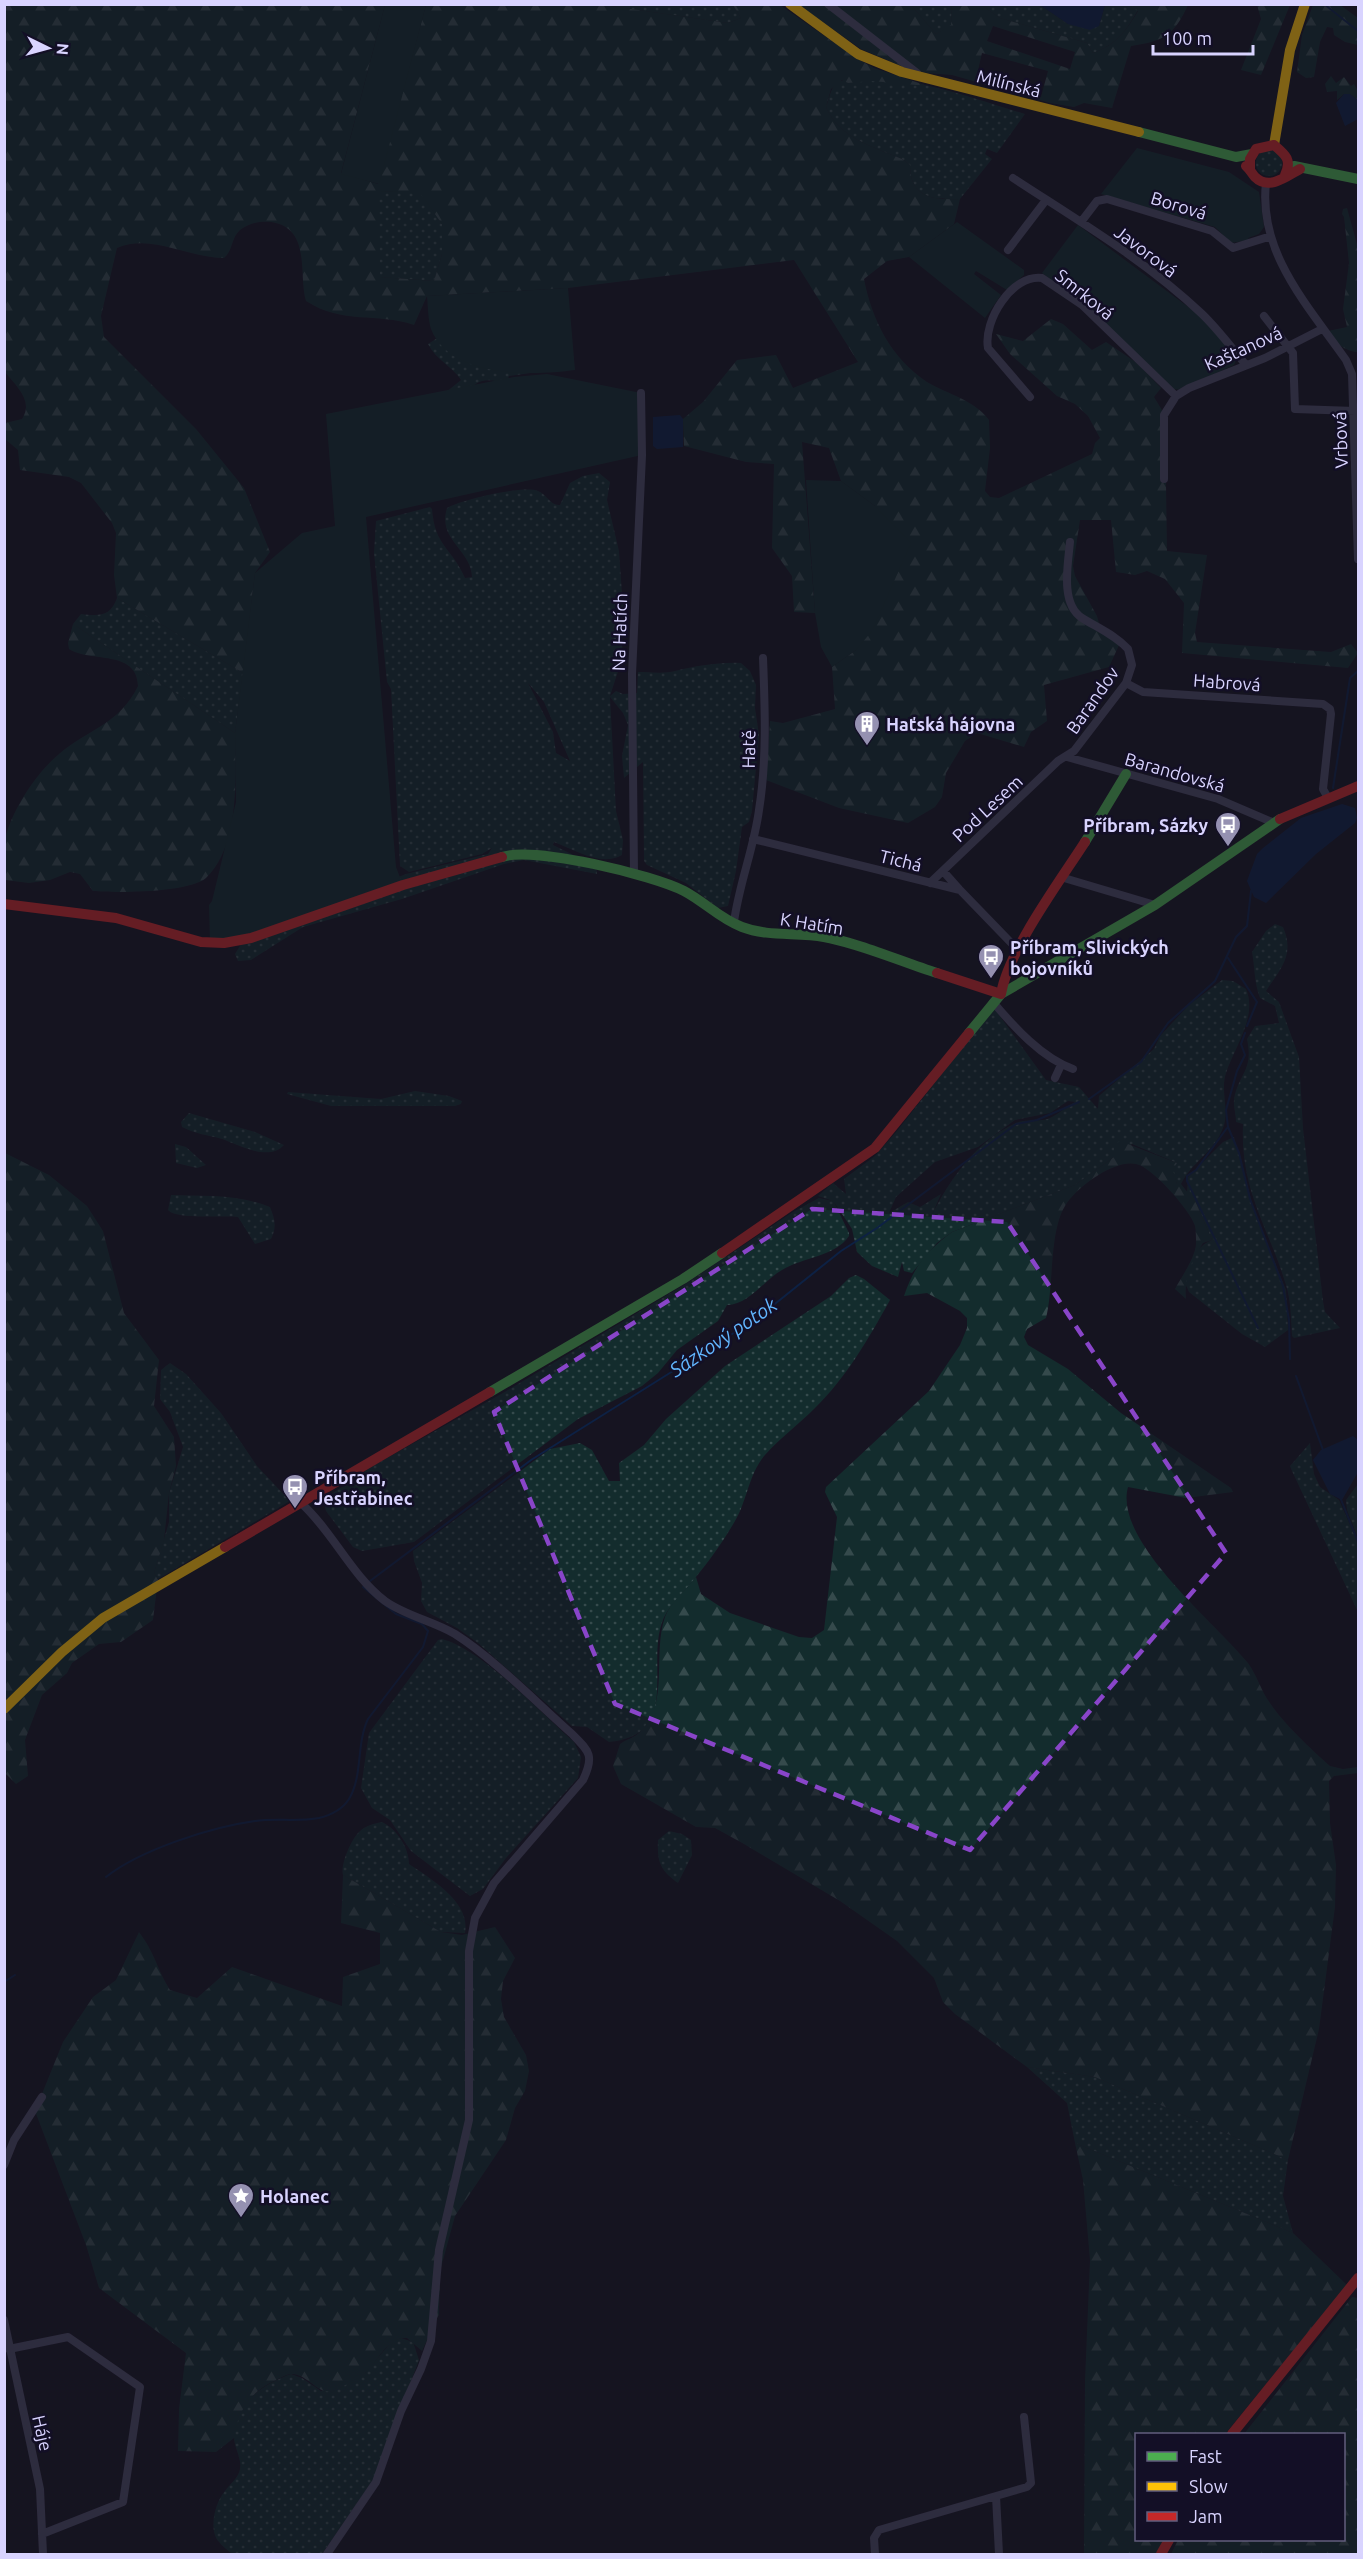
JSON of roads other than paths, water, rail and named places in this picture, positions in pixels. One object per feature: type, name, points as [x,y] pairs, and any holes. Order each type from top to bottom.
[{"type":"street","name":"Milínská","points":[[790,4],[858,54],[877,63],[926,78],[1236,157],[1252,154],[1262,146],[1274,145]]},
{"type":"street","points":[[828,4],[891,56],[926,78]]},
{"type":"street","points":[[1285,175],[1288,162],[1284,151],[1274,145],[1290,51],[1305,4]]},
{"type":"street","points":[[1250,169],[1252,154]]},
{"type":"street","name":"Milínská","points":[[1236,157],[1250,169],[1256,178],[1266,183]]},
{"type":"street","points":[[1288,162],[1299,170],[1359,179]]},
{"type":"street","points":[[1266,183],[1276,182],[1285,175],[1299,170]]},
{"type":"street","name":"Javorová","points":[[1013,178],[1082,222],[1195,308],[1246,365]]},
{"type":"street","name":"Vrbová","points":[[1266,183],[1265,203],[1271,236],[1292,285],[1350,367],[1355,411],[1359,559]]},
{"type":"street","name":"Borová","points":[[1082,222],[1097,201],[1107,199],[1212,231],[1233,248],[1271,236]]},
{"type":"street","points":[[1008,250],[1046,200]]},
{"type":"street","name":"Smrková","points":[[1030,397],[988,348],[987,343],[995,313],[1006,295],[1025,279],[1035,277],[1042,278],[1082,305],[1176,396]]},
{"type":"street","points":[[1264,316],[1293,353],[1295,409],[1355,411]]},
{"type":"street","name":"Kaštanová","points":[[1176,396],[1322,328]]},
{"type":"street","name":"Na Hatích","points":[[633,873],[632,674],[642,455],[641,393]]},
{"type":"street","points":[[1164,479],[1164,415],[1176,396]]},
{"type":"street","name":"Barandov","points":[[1067,757],[1126,683],[1132,665],[1128,649],[1075,612],[1067,578],[1070,542]]},
{"type":"street","name":"Hatě","points":[[753,839],[763,777],[763,658]]},
{"type":"street","name":"Habrová","points":[[1126,683],[1143,692],[1328,706],[1331,714],[1323,789],[1328,798]]},
{"type":"street","name":"Barandovská","points":[[1067,757],[1218,799],[1272,822]]},
{"type":"street","name":"Pod Lesem","points":[[930,883],[1058,761],[1067,757]]},
{"type":"street","points":[[1001,994],[1004,976],[1018,950],[1126,774]]},
{"type":"street","points":[[4,1709],[62,1652],[103,1618],[682,1279],[857,1163],[891,1129],[974,1024],[1001,994],[1155,905],[1272,822],[1359,786]]},
{"type":"street","points":[[734,922],[737,898],[753,839]]},
{"type":"street","name":"Tichá","points":[[753,839],[960,890]]},
{"type":"street","name":"K Hatím","points":[[4,904],[116,918],[201,942],[224,943],[251,938],[361,898],[471,868],[507,855],[544,855],[633,873],[672,885],[720,917],[767,933],[824,937],[1001,994]]},
{"type":"street","points":[[943,871],[1018,950]]},
{"type":"street","points":[[1064,878],[1155,905]]},
{"type":"street","points":[[993,1002],[1011,1023],[1061,1065],[1073,1069]]},
{"type":"street","points":[[1055,1078],[1061,1065]]},
{"type":"street","points":[[301,1503],[317,1518],[361,1577],[384,1600],[399,1610],[440,1626],[468,1643],[571,1733],[587,1749],[590,1757],[590,1766],[583,1780],[494,1883],[476,1918],[469,1951],[469,2120],[439,2250],[431,2341],[421,2369],[401,2411],[376,2481],[327,2554]]},
{"type":"street","points":[[4,2165],[14,2140],[42,2097]]},
{"type":"street","points":[[1233,2433],[1359,2278]]},
{"type":"street","name":"Háje","points":[[4,2320],[40,2489],[43,2554]]},
{"type":"street","points":[[9,2349],[68,2337],[140,2387],[123,2502],[42,2534]]},
{"type":"street","points":[[875,2554],[874,2538],[879,2529],[1031,2484],[1024,2417]]},
{"type":"street","points":[[996,2496],[999,2554]]},
{"type":"water","points":[[1040,5],[1105,5],[1099,26],[1090,30],[1068,24]]},
{"type":"water","points":[[1344,94],[1350,94],[1358,100],[1358,119],[1345,126],[1336,103]]},
{"type":"water","points":[[680,415],[683,419],[683,447],[657,449],[653,446],[653,417]]},
{"type":"water","points":[[1342,804],[1355,808],[1357,818],[1355,823],[1316,854],[1266,903],[1254,897],[1247,881],[1257,854],[1301,818]]},
{"type":"water","points":[[1353,1436],[1358,1440],[1358,1472],[1342,1500],[1330,1494],[1313,1460],[1321,1450]]},
{"type":"waterway","points":[[1324,4],[1358,31]]},
{"type":"waterway","name":"Sázkový potok","points":[[1333,788],[1350,678],[1358,671]]},
{"type":"waterway","name":"Sázkový potok","points":[[1089,1099],[1141,1062],[1168,1023],[1215,981],[1236,937],[1247,926],[1251,891]]},
{"type":"waterway","points":[[1228,958],[1257,1002],[1247,1026]]},
{"type":"waterway","points":[[1245,1033],[1241,1044],[1245,1055],[1237,1071],[1226,1110],[1228,1127],[1239,1153],[1250,1199],[1283,1286],[1289,1320],[1290,1359]]},
{"type":"waterway","name":"Sázkový potok","points":[[370,1581],[531,1460],[756,1319],[841,1251],[877,1228],[1016,1124],[1037,1120],[1079,1102]]},
{"type":"waterway","points":[[1227,1128],[1196,1170],[1187,1176],[1187,1181],[1258,1328]]},
{"type":"waterway","points":[[1296,1376],[1323,1450]]},
{"type":"waterway","points":[[1340,1497],[1358,1542]]},
{"type":"waterway","name":"Sázkový potok","points":[[106,1877],[120,1867],[156,1849],[197,1834],[255,1821],[319,1818],[336,1812],[346,1803],[356,1780],[362,1739],[368,1719],[423,1647],[428,1631],[422,1624],[396,1614],[363,1587]]},
{"type":"waterway","name":"Sázkový potok","points":[[4,1982],[15,1975]]},
{"type":"place","name":"Haťská hájovna","points":[[867,747]]},
{"type":"place","name":"Příbram, Sázky","points":[[1228,848]]},
{"type":"place","name":"Příbram, Slivických bojovníků","points":[[991,980]]},
{"type":"place","name":"Příbram, Jestřabinec","points":[[295,1510]]},
{"type":"place","name":"Holanec","points":[[241,2219]]}]
